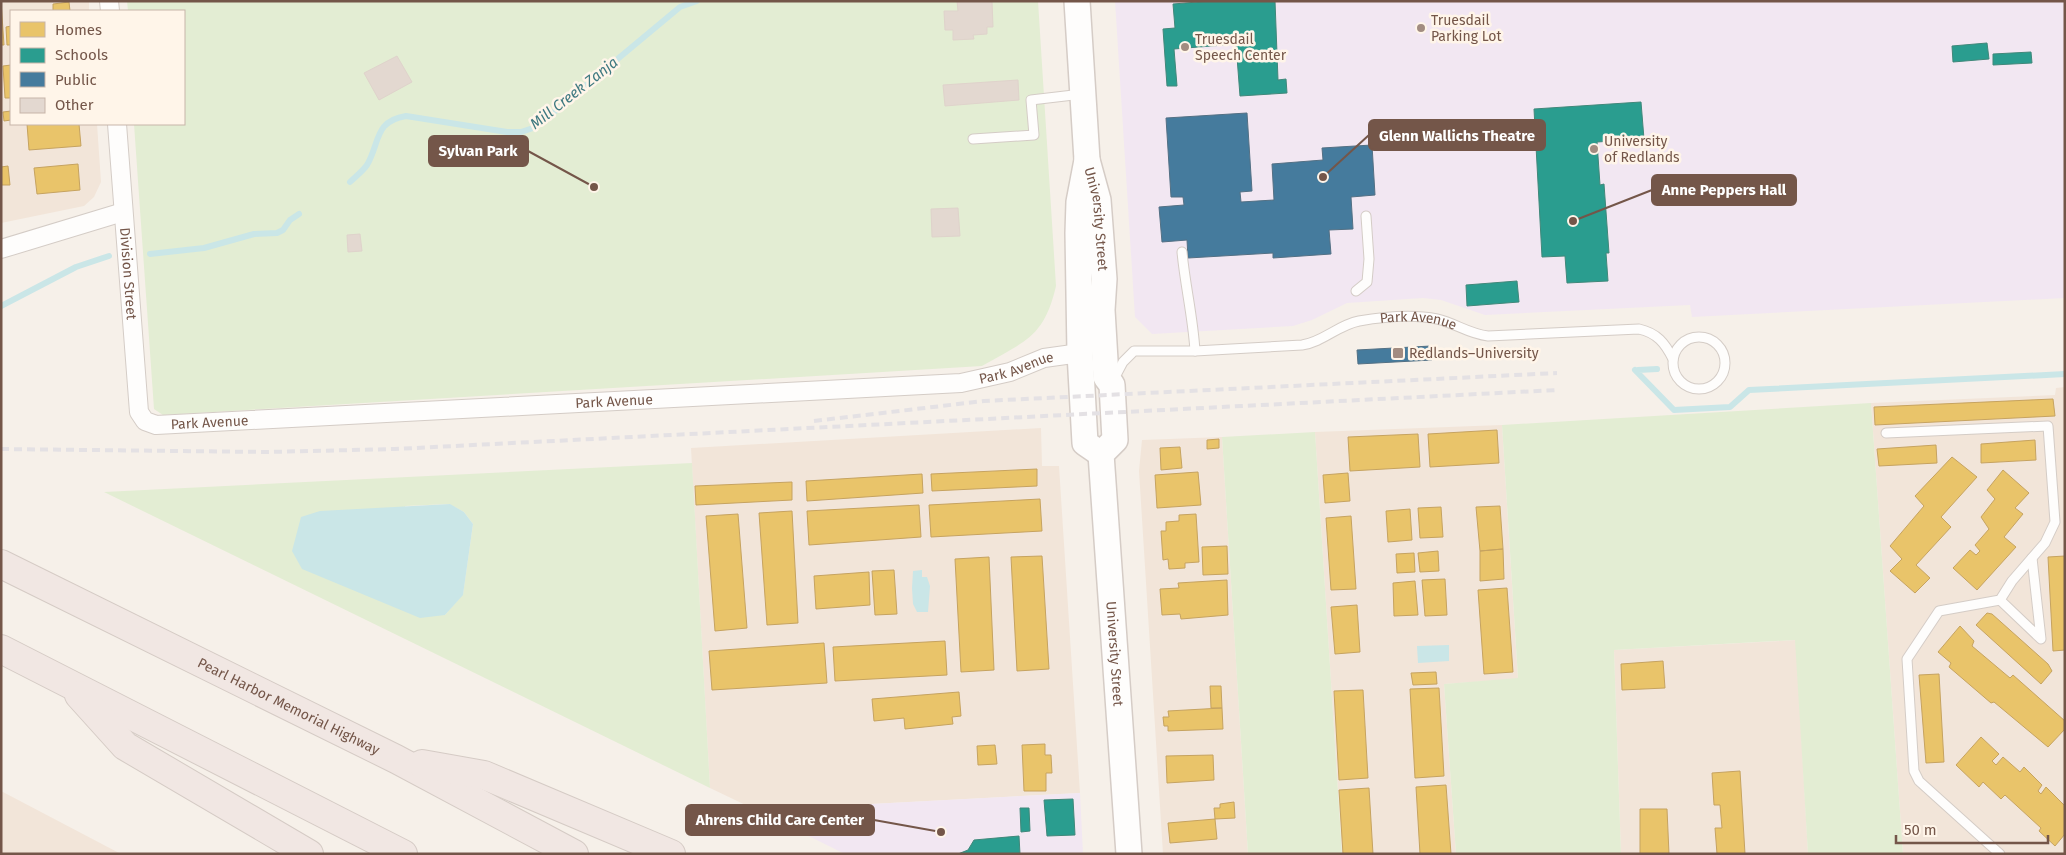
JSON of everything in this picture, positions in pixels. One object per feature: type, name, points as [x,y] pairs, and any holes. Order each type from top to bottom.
[{"type":"highway","name":"Pearl Harbor Memorial Highway","points":[[1,564],[396,759],[574,854]]},
{"type":"highway","points":[[1,649],[403,854]]},
{"type":"highway","points":[[68,683],[125,746],[310,854]]},
{"type":"highway","points":[[396,759],[484,775],[671,854]]},
{"type":"street","points":[[1077,1],[1086,160]]},
{"type":"street","name":"Division Street","points":[[117,125],[139,412],[145,421]]},
{"type":"street","name":"University Street","points":[[1086,160],[1079,202],[1078,233],[1080,353],[1085,443],[1101,454]]},
{"type":"street","name":"University Street","points":[[1086,160],[1098,200],[1104,279],[1102,310],[1106,377],[1112,385],[1116,440],[1101,454]]},
{"type":"street","points":[[1,249],[123,212]]},
{"type":"street","name":"Park Avenue","points":[[145,421],[156,425],[961,383],[1010,372],[1044,358],[1080,353]]},
{"type":"street","name":"University Street","points":[[1101,454],[1128,854]]},
{"type":"lane","points":[[973,139],[1034,135],[1031,100],[1083,94]]},
{"type":"lane","points":[[1356,291],[1367,282],[1369,259],[1366,216]]},
{"type":"lane","points":[[1182,252],[1195,351]]},
{"type":"lane","name":"Park Avenue","points":[[1112,385],[1123,362],[1134,351],[1195,351],[1302,345],[1316,341],[1353,322],[1422,318],[1437,319],[1483,335],[1639,329],[1654,334],[1665,343],[1673,359],[1673,367],[1679,381],[1693,389],[1708,388],[1715,384],[1724,372],[1724,354],[1713,341],[1705,338],[1688,340],[1676,351],[1673,359]]},
{"type":"lane","points":[[1886,433],[2048,426],[2055,522],[2045,543],[2012,581],[2000,600],[1939,611],[1907,659],[1914,771],[1919,782],[2000,854]]},
{"type":"lane","points":[[2000,600],[2041,639],[2032,558]]},
{"type":"shaded area","points":[[1,1],[89,1],[89,10],[10,10],[10,125],[97,125],[101,182],[94,197],[84,206],[1,223]]},
{"type":"shaded area","name":"University of Redlands","points":[[1115,1],[2065,1],[2065,298],[1692,317],[1690,305],[1485,315],[1441,300],[1423,298],[1347,303],[1312,320],[1293,326],[1152,334],[1135,317]]},
{"type":"shaded area","points":[[2065,387],[2065,854],[1903,854],[1871,403],[2055,395],[2056,388]]},
{"type":"shaded area","points":[[1502,425],[1518,679],[1444,684],[1456,854],[1342,854],[1315,432]]},
{"type":"shaded area","points":[[1041,428],[1042,466],[1059,466],[1080,793],[756,810],[710,788],[691,448]]},
{"type":"shaded area","points":[[1222,437],[1248,854],[1163,854],[1139,471],[1142,440]]},
{"type":"shaded area","points":[[1796,640],[1808,854],[1621,854],[1614,650]]},
{"type":"shaded area","points":[[1,791],[121,854],[1,854]]},
{"type":"shaded area","points":[[1080,793],[1083,854],[845,854],[756,810]]},
{"type":"green space","points":[[127,1],[1038,1],[1056,286],[1051,303],[1039,328],[1031,336],[982,366],[163,415],[154,409],[134,125],[185,125],[185,10],[128,10]]},
{"type":"green space","points":[[1871,403],[1903,854],[1808,854],[1795,640],[1614,650],[1621,854],[1456,854],[1444,684],[1518,678],[1502,425]]},
{"type":"green space","points":[[1315,432],[1342,854],[1248,854],[1222,437]]},
{"type":"green space","points":[[692,463],[710,788],[104,492]],"holes":[[[449,504],[464,512],[473,524],[463,594],[445,615],[405,506]]]},
{"type":"water","points":[[450,504],[464,512],[473,524],[463,595],[445,615],[420,618],[302,569],[292,551],[301,517],[320,511]]},
{"type":"water","points":[[922,570],[922,577],[927,577],[930,586],[928,612],[917,612],[913,604],[913,571]]},
{"type":"water","points":[[1449,645],[1449,661],[1418,663],[1417,646]]},
{"type":"building: Homes","points":[[1,1],[4,45],[1,45]]},
{"type":"building: Homes","points":[[69,2],[70,10],[53,10],[53,4]]},
{"type":"building: Homes","points":[[10,26],[10,45],[7,45],[6,27]]},
{"type":"building: Homes","points":[[10,65],[10,98],[5,98],[3,66]]},
{"type":"building: Homes","points":[[10,111],[10,120],[4,121],[3,112]]},
{"type":"building: Homes","points":[[27,125],[79,125],[81,146],[29,150]]},
{"type":"building: Homes","points":[[78,164],[80,190],[37,194],[34,168]]},
{"type":"building: Homes","points":[[8,166],[10,185],[1,185],[1,167]]},
{"type":"building: Homes","points":[[2053,399],[2055,416],[1875,425],[1874,407]]},
{"type":"building: Homes","points":[[1497,430],[1499,463],[1430,467],[1428,434]]},
{"type":"building: Homes","points":[[1418,434],[1420,467],[1350,471],[1348,437]]},
{"type":"building: Homes","points":[[1219,439],[1219,448],[1207,449],[1207,440]]},
{"type":"building: Homes","points":[[2035,440],[2036,460],[1981,463],[1981,444]]},
{"type":"building: Homes","points":[[1936,445],[1937,463],[1879,466],[1877,449]]},
{"type":"building: Homes","points":[[1180,447],[1182,468],[1161,470],[1160,448]]},
{"type":"building: Homes","points":[[1952,457],[1977,477],[1941,517],[1951,527],[1916,565],[1930,578],[1915,593],[1890,571],[1902,559],[1890,546],[1924,506],[1915,496]]},
{"type":"building: Homes","points":[[1037,469],[1037,486],[932,491],[931,474]]},
{"type":"building: Homes","points":[[2003,470],[2029,493],[2015,508],[2023,514],[2004,537],[2016,547],[1977,590],[1953,568],[1970,550],[1976,555],[1980,551],[1975,545],[1989,529],[1981,517],[1995,499],[1987,490]]},
{"type":"building: Homes","points":[[1198,472],[1201,505],[1157,508],[1155,475]]},
{"type":"building: Homes","points":[[1348,473],[1350,501],[1325,503],[1323,475]]},
{"type":"building: Homes","points":[[922,474],[923,493],[807,501],[806,481]]},
{"type":"building: Homes","points":[[792,482],[792,500],[696,505],[695,486]]},
{"type":"building: Homes","points":[[1040,499],[1042,531],[931,537],[929,505]]},
{"type":"building: Homes","points":[[919,505],[921,537],[809,545],[807,511]]},
{"type":"building: Homes","points":[[1500,506],[1503,549],[1480,551],[1476,507]]},
{"type":"building: Homes","points":[[1441,507],[1443,537],[1420,538],[1418,508]]},
{"type":"building: Homes","points":[[1410,509],[1412,540],[1388,542],[1386,511]]},
{"type":"building: Homes","points":[[792,511],[798,623],[767,625],[759,513]]},
{"type":"building: Homes","points":[[738,514],[747,628],[715,631],[706,516]]},
{"type":"building: Homes","points":[[1196,514],[1199,562],[1185,563],[1185,568],[1169,569],[1168,559],[1163,560],[1161,531],[1166,531],[1166,522],[1179,521],[1179,515]]},
{"type":"building: Homes","points":[[1351,516],[1356,589],[1331,590],[1326,518]]},
{"type":"building: Homes","points":[[1227,546],[1228,574],[1203,575],[1202,547]]},
{"type":"building: Homes","points":[[1503,549],[1504,579],[1480,581],[1480,551]]},
{"type":"building: Homes","points":[[1438,551],[1439,571],[1420,572],[1418,553]]},
{"type":"building: Homes","points":[[1414,553],[1415,572],[1397,573],[1396,554]]},
{"type":"building: Homes","points":[[1042,556],[1049,669],[1017,671],[1011,557]]},
{"type":"building: Homes","points":[[2065,556],[2065,650],[2053,651],[2048,557]]},
{"type":"building: Homes","points":[[989,557],[994,670],[961,672],[955,559]]},
{"type":"building: Homes","points":[[894,570],[897,614],[875,615],[872,571]]},
{"type":"building: Homes","points":[[869,572],[870,605],[816,609],[814,576]]},
{"type":"building: Homes","points":[[1445,579],[1447,615],[1425,616],[1422,580]]},
{"type":"building: Homes","points":[[1227,580],[1228,615],[1181,619],[1180,614],[1162,615],[1160,589],[1179,588],[1178,583]]},
{"type":"building: Homes","points":[[1415,581],[1418,615],[1394,616],[1393,583]]},
{"type":"building: Homes","points":[[1507,588],[1513,672],[1484,674],[1478,590]]},
{"type":"building: Homes","points":[[1357,605],[1360,652],[1335,654],[1331,607]]},
{"type":"building: Homes","points":[[1987,613],[1992,614],[2048,664],[2052,671],[2041,684],[1976,625]]},
{"type":"building: Homes","points":[[1960,626],[1974,641],[1972,646],[2010,678],[2013,675],[2065,721],[2065,729],[2048,747],[1994,702],[1991,703],[1949,667],[1951,663],[1938,652]]},
{"type":"building: Homes","points":[[945,641],[947,675],[835,681],[833,647]]},
{"type":"building: Homes","points":[[824,643],[827,683],[712,690],[709,651]]},
{"type":"building: Homes","points":[[1663,661],[1665,688],[1622,690],[1621,664]]},
{"type":"building: Homes","points":[[1436,672],[1437,684],[1413,685],[1411,673]]},
{"type":"building: Homes","points":[[1939,674],[1944,762],[1926,763],[1919,675]]},
{"type":"building: Homes","points":[[1210,686],[1221,686],[1222,708],[1211,708]]},
{"type":"building: Homes","points":[[1439,688],[1444,776],[1415,778],[1410,689]]},
{"type":"building: Homes","points":[[1363,690],[1368,778],[1339,780],[1334,691]]},
{"type":"building: Homes","points":[[959,692],[961,716],[952,717],[953,724],[905,729],[904,718],[874,721],[872,699]]},
{"type":"building: Homes","points":[[1222,708],[1223,729],[1168,731],[1168,726],[1164,726],[1163,717],[1169,717],[1168,711]]},
{"type":"building: Homes","points":[[1981,737],[1999,754],[1992,761],[1996,765],[2003,757],[2020,772],[2024,767],[2042,785],[2038,791],[2041,794],[2046,787],[2065,806],[2065,834],[2055,846],[2039,831],[2041,828],[2005,795],[2001,799],[1983,782],[1979,787],[1956,765]]},
{"type":"building: Homes","points":[[1045,744],[1045,755],[1051,755],[1052,773],[1046,773],[1046,791],[1024,791],[1022,745]]},
{"type":"building: Homes","points":[[995,745],[997,764],[978,765],[977,746]]},
{"type":"building: Homes","points":[[1213,755],[1214,780],[1167,783],[1166,756]]},
{"type":"building: Homes","points":[[1740,771],[1745,854],[1717,854],[1715,828],[1722,828],[1720,805],[1714,805],[1712,773]]},
{"type":"building: Homes","points":[[1446,785],[1451,854],[1420,854],[1416,787]]},
{"type":"building: Homes","points":[[1369,788],[1373,854],[1343,854],[1339,790]]},
{"type":"building: Homes","points":[[1234,802],[1235,818],[1215,819],[1214,808],[1220,808],[1220,804]]},
{"type":"building: Homes","points":[[1640,809],[1667,809],[1669,854],[1640,854]]},
{"type":"building: Homes","points":[[1215,819],[1217,839],[1170,843],[1168,823]]},
{"type":"building: Schools","name":"Truesdail Speech Center","points":[[1210,1],[1275,1],[1278,80],[1286,79],[1287,93],[1240,96],[1236,44],[1174,49],[1177,86],[1167,86],[1163,29],[1175,28],[1173,4]]},
{"type":"building: Schools","points":[[1987,43],[1989,59],[1953,62],[1952,46]]},
{"type":"building: Schools","points":[[2031,52],[2032,63],[1993,65],[1993,54]]},
{"type":"building: Schools","points":[[1641,102],[1644,139],[1597,142],[1600,185],[1604,184],[1609,253],[1606,253],[1608,281],[1567,283],[1565,256],[1542,257],[1534,109]]},
{"type":"building: Schools","points":[[1517,281],[1519,302],[1467,306],[1466,285]]},
{"type":"building: Schools","points":[[1073,799],[1075,835],[1047,836],[1044,800]]},
{"type":"building: Schools","points":[[1020,808],[1029,808],[1030,831],[1021,832]]},
{"type":"building: Schools","points":[[1019,836],[1020,854],[958,854],[968,850],[974,840]]},
{"type":"building: Public","points":[[1247,113],[1252,191],[1240,192],[1241,202],[1274,200],[1272,164],[1323,160],[1322,148],[1372,145],[1375,195],[1351,197],[1353,229],[1329,230],[1331,254],[1273,258],[1273,253],[1188,258],[1187,240],[1162,242],[1159,207],[1184,205],[1183,197],[1171,197],[1166,118]]},
{"type":"building: Public","points":[[1431,346],[1432,360],[1358,364],[1357,350]]},
{"type":"building: Other","points":[[957,1],[992,1],[993,27],[987,27],[987,34],[973,35],[974,39],[953,40],[953,30],[945,30],[944,11],[958,11]]},
{"type":"building: Other","points":[[397,56],[412,82],[379,100],[364,73]]},
{"type":"building: Other","points":[[1018,80],[1019,100],[945,106],[943,85]]},
{"type":"building: Other","points":[[958,208],[960,236],[932,237],[931,209]]},
{"type":"building: Other","points":[[360,234],[362,251],[348,252],[347,235]]},
{"type":"waterway","name":"Mill Creek Zanja","points":[[350,182],[367,165],[383,128],[388,123],[406,116],[507,132],[521,132],[536,127],[680,7],[697,1]]},
{"type":"waterway","name":"Mill Creek Zanja","points":[[150,254],[204,248],[254,234],[277,233],[283,230],[290,220],[299,214]]},
{"type":"waterway","name":"Mill Creek Zanja","points":[[1,306],[76,267],[109,256]]},
{"type":"waterway","points":[[1638,370],[1657,369]]},
{"type":"waterway","points":[[1635,370],[1674,410],[1730,407],[1749,390],[2065,374]]},
{"type":"railway","points":[[814,421],[984,401],[1557,373]]},
{"type":"railway","points":[[1,449],[268,452],[395,449],[1557,390]]},
{"type":"place","name":"Truesdail Parking Lot","points":[[1421,28]]},
{"type":"place","name":"Truesdail Speech Center","points":[[1185,47]]},
{"type":"place","name":"University of Redlands","points":[[1594,149]]},
{"type":"place","name":"Glenn Wallichs Theatre","points":[[1323,177]]},
{"type":"place","name":"Sylvan Park","points":[[594,187]]},
{"type":"place","name":"Anne Peppers Hall","points":[[1573,221]]},
{"type":"place","name":"Redlands–University","points":[[1398,353]]},
{"type":"place","name":"Ahrens Child Care Center","points":[[941,832]]}]
